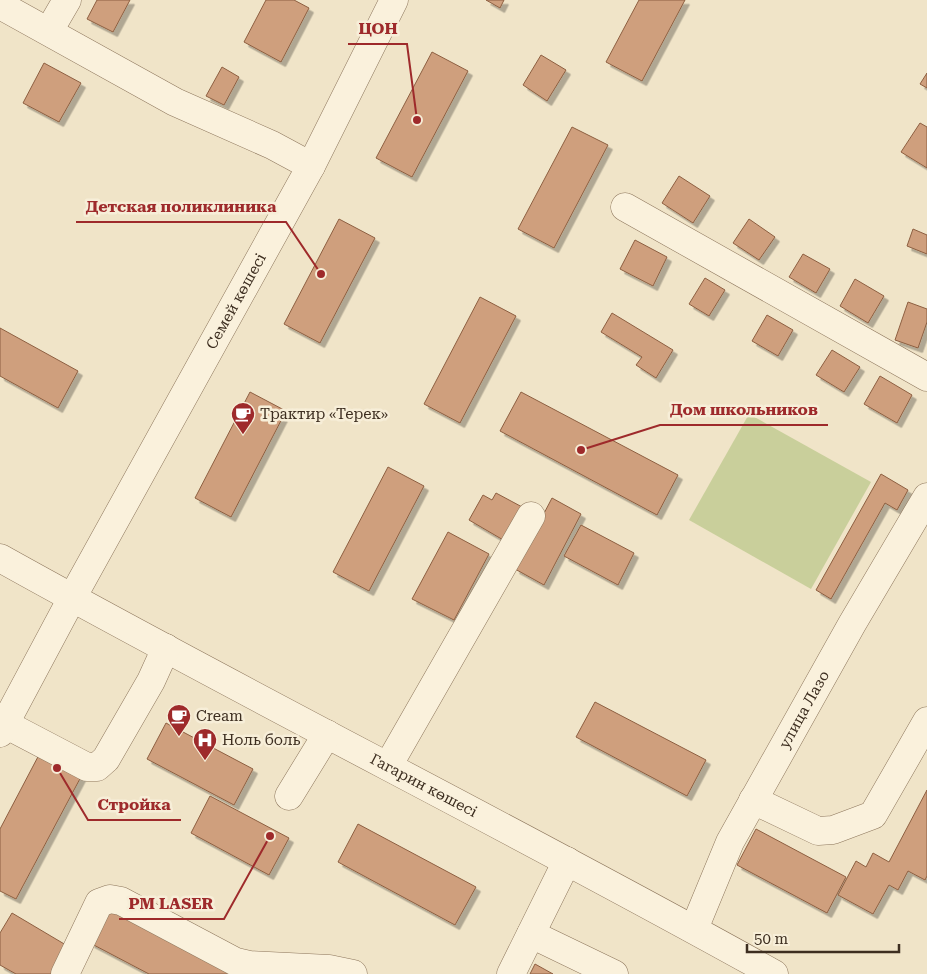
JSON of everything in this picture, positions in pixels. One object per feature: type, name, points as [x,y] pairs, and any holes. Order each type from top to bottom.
[{"type":"street","points":[[49,31],[67,0]]},
{"type":"street","name":"Семей көшесі","points":[[2,728],[311,166],[394,0]]},
{"type":"street","points":[[0,5],[175,102],[272,145],[311,166]]},
{"type":"street","points":[[625,207],[927,377]]},
{"type":"street","name":"улица Лазо","points":[[694,929],[730,842],[927,496]]},
{"type":"street","points":[[388,766],[531,516]]},
{"type":"street","name":"Гагарин көшесі","points":[[0,558],[694,929],[774,974]]},
{"type":"street","points":[[2,728],[88,767],[97,767],[111,751],[151,681],[166,648]]},
{"type":"street","points":[[753,800],[818,831],[834,830],[873,815],[927,721]]},
{"type":"street","points":[[289,796],[327,734]]},
{"type":"street","points":[[511,974],[567,862]]},
{"type":"street","points":[[64,974],[99,903],[110,899],[121,901],[236,962],[249,965],[330,969],[353,974]]},
{"type":"street","points":[[531,934],[614,974]]},
{"type":"green space","points":[[749,414],[871,482],[811,589],[689,520]]},
{"type":"building","points":[[97,0],[130,0],[113,32],[87,19]]},
{"type":"building","points":[[266,0],[294,0],[309,8],[281,62],[244,42]]},
{"type":"building","points":[[486,0],[504,0],[500,8]]},
{"type":"building","points":[[639,0],[685,0],[642,81],[606,62]]},
{"type":"building","points":[[432,52],[468,71],[412,177],[376,158]]},
{"type":"building","points":[[541,55],[566,70],[547,101],[523,85]]},
{"type":"building","points":[[44,63],[81,83],[59,122],[23,103]]},
{"type":"building","points":[[222,67],[239,77],[224,105],[206,96]]},
{"type":"building","points":[[927,73],[927,88],[920,84]]},
{"type":"building","points":[[920,123],[927,127],[927,168],[901,152]]},
{"type":"building","points":[[572,127],[608,145],[554,248],[518,229]]},
{"type":"building","points":[[679,176],[710,196],[693,223],[662,203]]},
{"type":"building","points":[[339,219],[375,238],[320,343],[284,324]]},
{"type":"building","points":[[749,219],[775,237],[759,260],[733,243]]},
{"type":"building","points":[[913,229],[927,235],[927,254],[907,246]]},
{"type":"building","points":[[635,240],[667,257],[653,286],[620,269]]},
{"type":"building","points":[[803,254],[830,269],[816,293],[789,277]]},
{"type":"building","points":[[705,278],[725,290],[709,316],[689,304]]},
{"type":"building","points":[[855,279],[884,296],[868,323],[840,306]]},
{"type":"building","points":[[480,297],[516,316],[460,423],[424,404]]},
{"type":"building","points":[[908,302],[927,309],[927,322],[918,348],[895,340]]},
{"type":"building","points":[[612,313],[673,350],[656,378],[636,365],[642,357],[601,332]]},
{"type":"building","points":[[767,315],[793,330],[778,356],[752,341]]},
{"type":"building","points":[[0,328],[78,371],[58,408],[0,376]]},
{"type":"building","points":[[832,350],[860,367],[844,392],[816,375]]},
{"type":"building","points":[[880,376],[912,395],[897,423],[864,404]]},
{"type":"building","points":[[250,392],[286,411],[231,517],[195,498]]},
{"type":"building","points":[[521,392],[678,475],[657,515],[500,431]]},
{"type":"building","points":[[388,467],[424,486],[369,591],[333,572]]},
{"type":"building","points":[[881,474],[908,490],[897,510],[885,503],[831,599],[816,590]]},
{"type":"building","points":[[496,493],[524,508],[505,541],[469,520],[483,495],[492,500]]},
{"type":"building","points":[[552,498],[581,514],[544,585],[515,569]]},
{"type":"building","points":[[581,525],[634,553],[618,585],[564,556]]},
{"type":"building","points":[[448,532],[489,554],[454,620],[412,599]]},
{"type":"building","points":[[595,702],[706,760],[687,796],[576,737]]},
{"type":"building","points":[[166,723],[253,769],[234,805],[147,759]]},
{"type":"building","points":[[41,751],[83,773],[16,899],[0,891],[0,829]]},
{"type":"building","points":[[927,790],[927,876],[925,880],[908,871],[898,890],[889,885],[873,914],[838,895],[856,861],[866,867],[873,853],[889,862]]},
{"type":"building","points":[[210,796],[289,838],[269,875],[191,833]]},
{"type":"building","points":[[358,824],[476,887],[455,925],[338,862]]},
{"type":"building","points":[[756,829],[846,877],[827,913],[737,865]]},
{"type":"building","points":[[110,905],[241,974],[149,974],[90,943]]},
{"type":"building","points":[[12,913],[71,948],[56,974],[16,974],[0,965],[0,933]]},
{"type":"building","points":[[535,964],[553,974],[530,974]]},
{"type":"place","name":"ЦОН","points":[[417,120]]},
{"type":"place","name":"Детская поликлиника","points":[[321,274]]},
{"type":"place","name":"Трактир «Терек»","points":[[243,435]]},
{"type":"place","name":"Дом школьников","points":[[581,450]]},
{"type":"place","name":"Cream","points":[[179,737]]},
{"type":"place","name":"Ноль боль","points":[[205,761]]},
{"type":"place","name":"Стройка","points":[[57,768]]},
{"type":"place","name":"PM LASER","points":[[270,836]]}]
